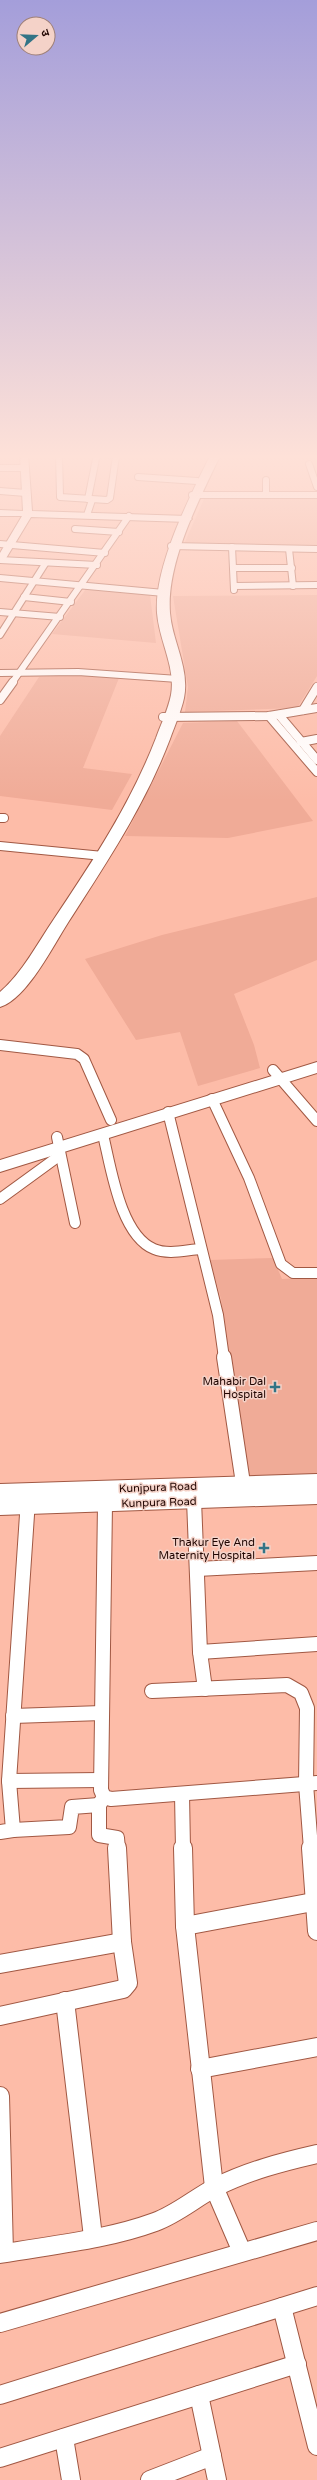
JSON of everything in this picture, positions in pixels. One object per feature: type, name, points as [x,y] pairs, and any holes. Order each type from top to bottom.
[{"type":"highway","points":[[0,1001],[28,975],[147,779],[167,717],[178,693],[174,678],[160,592],[167,570]]},
{"type":"highway","points":[[0,991],[21,970],[99,856]]},
{"type":"main road","points":[[0,1154],[58,1147],[111,1120],[233,1087],[316,1062]]},
{"type":"main road","points":[[0,1166],[58,1147],[103,1135],[168,1112],[212,1099],[233,1087]]},
{"type":"street","points":[[0,635],[41,570]]},
{"type":"street","points":[[0,700],[94,570]]},
{"type":"street","points":[[233,570],[234,588],[317,585]]},
{"type":"street","points":[[292,570],[293,586]]},
{"type":"street","points":[[0,578],[160,592]]},
{"type":"street","points":[[24,597],[71,602]]},
{"type":"street","points":[[0,612],[60,618]]},
{"type":"street","points":[[0,673],[20,674],[78,672],[174,678]]},
{"type":"street","points":[[303,710],[317,687]]},
{"type":"street","points":[[167,717],[269,716],[317,708]]},
{"type":"street","points":[[279,715],[317,760]]},
{"type":"street","points":[[269,716],[317,772]]},
{"type":"street","points":[[301,742],[317,739]]},
{"type":"street","points":[[0,846],[99,856]]},
{"type":"street","points":[[0,1045],[77,1054],[84,1059],[111,1120]]},
{"type":"street","points":[[276,1074],[317,1121]]},
{"type":"street","points":[[212,1099],[248,1178],[281,1264],[288,1272],[317,1273]]},
{"type":"street","points":[[168,1112],[200,1249],[218,1315],[244,1492]]},
{"type":"street","points":[[103,1135],[127,1218],[137,1237],[152,1249],[160,1251],[200,1249]]},
{"type":"street","points":[[0,1199],[58,1147],[75,1223]]},
{"type":"street","name":"Kunjpura Road","points":[[28,1498],[244,1492],[317,1482]]},
{"type":"street","name":"Kunpura Road","points":[[1,1501],[28,1498],[105,1504],[194,1500],[244,1492],[317,1496]]},
{"type":"street","points":[[28,1498],[6,1831],[69,1827],[72,1807],[111,1799],[311,1784]]},
{"type":"street","points":[[194,1500],[200,1652],[205,1689]]},
{"type":"street","points":[[0,2016],[117,1991],[126,1987],[128,1983],[122,1942],[117,1838],[99,1835],[102,1801],[101,1780],[105,1504]]},
{"type":"street","points":[[197,1569],[317,1563]]},
{"type":"street","points":[[200,1652],[317,1644]]},
{"type":"street","points":[[152,1691],[287,1686],[296,1688],[305,1697],[307,1708],[311,1784],[313,1902],[317,1931]]},
{"type":"street","points":[[13,1716],[102,1713]]},
{"type":"street","points":[[9,1781],[101,1780]]},
{"type":"street","points":[[182,1794],[185,1926],[214,2187],[242,2252]]},
{"type":"street","points":[[185,1926],[313,1902]]},
{"type":"street","points":[[0,1964],[122,1942]]},
{"type":"street","points":[[65,2001],[93,2237]]},
{"type":"street","points":[[200,2069],[317,2047]]},
{"type":"street","points":[[0,2096],[2,2253],[93,2237],[160,2220],[179,2212],[214,2187],[264,2167],[317,2154]]},
{"type":"street","points":[[0,2323],[317,2231]]},
{"type":"street","points":[[0,2394],[317,2296]]},
{"type":"street","points":[[282,2307],[317,2446]]},
{"type":"street","points":[[0,2458],[297,2364]]},
{"type":"street","points":[[199,2395],[217,2480]]},
{"type":"street","points":[[64,2438],[71,2480]]},
{"type":"street","points":[[150,2480],[212,2456]]},
{"type":"shaded area","points":[[86,589],[150,595],[156,643],[52,634]]},
{"type":"shaded area","points":[[317,595],[317,676],[297,708],[185,712],[188,687],[173,596]]},
{"type":"shaded area","points":[[76,675],[119,678],[83,768],[132,774],[112,810],[0,796],[0,736],[39,677]]},
{"type":"shaded area","points":[[237,721],[313,821],[228,838],[125,836],[183,723]]},
{"type":"shaded area","points":[[317,897],[317,960],[234,994],[254,1045],[260,1068],[198,1086],[180,1032],[136,1040],[85,959],[162,935]]},
{"type":"shaded area","name":"Mahabir Dal Hospital","points":[[273,1258],[282,1279],[317,1277],[317,1475],[247,1476],[221,1299],[210,1260]]},
{"type":"place","name":"Mahabir Dal Hospital","points":[[275,1387]]},
{"type":"place","name":"Thakur Eye And Maternity Hospital","points":[[264,1548]]}]
